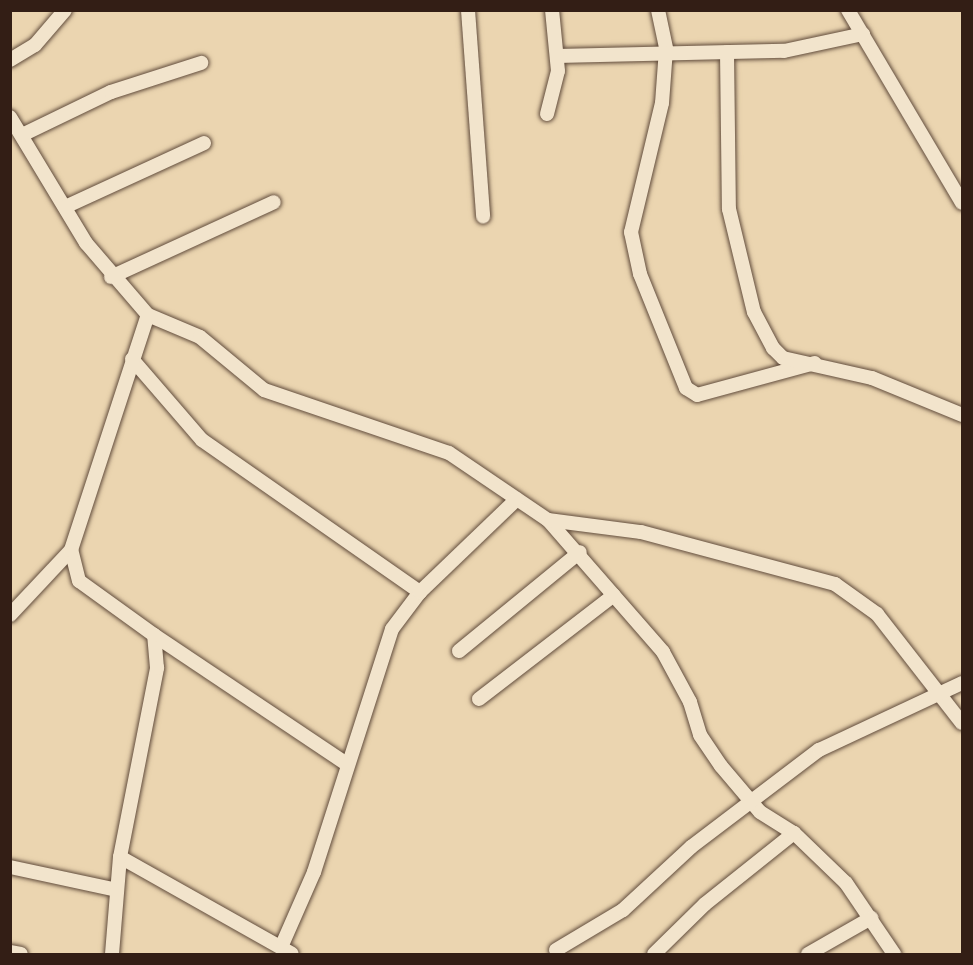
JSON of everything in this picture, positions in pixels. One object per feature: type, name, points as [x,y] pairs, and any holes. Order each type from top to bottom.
[{"type":"street","points":[[10,60],[35,45],[65,10]]},
{"type":"street","points":[[468,10],[483,216]]},
{"type":"street","points":[[547,114],[557,83],[557,56],[552,10]]},
{"type":"street","points":[[658,10],[666,49],[655,145],[631,232],[640,274],[686,388],[697,394],[815,363]]},
{"type":"street","points":[[848,10],[963,203]]},
{"type":"street","points":[[557,56],[666,49],[727,52],[810,48],[863,34]]},
{"type":"street","points":[[727,52],[724,180],[746,285],[778,355],[872,378],[963,415]]},
{"type":"street","points":[[22,135],[111,93],[201,63]]},
{"type":"street","points":[[10,117],[111,277],[148,315],[200,338],[264,390],[435,446],[548,520],[580,552],[669,662],[700,735],[751,802],[794,833],[846,883],[894,954]]},
{"type":"street","points":[[65,207],[204,143]]},
{"type":"street","points":[[111,277],[274,202]]},
{"type":"street","points":[[10,615],[71,550],[148,315]]},
{"type":"street","points":[[132,359],[202,440],[420,592]]},
{"type":"street","points":[[120,857],[287,950],[314,872],[345,762],[392,628],[420,592],[517,499]]},
{"type":"street","points":[[548,520],[641,532],[835,584],[877,614],[963,723]]},
{"type":"street","points":[[71,550],[79,581],[154,635],[345,762]]},
{"type":"street","points":[[459,651],[580,552]]},
{"type":"street","points":[[478,699],[614,595]]},
{"type":"street","points":[[112,954],[120,857],[156,691],[154,635]]},
{"type":"street","points":[[556,950],[623,910],[751,802],[829,745],[943,695],[963,683]]},
{"type":"street","points":[[654,954],[705,904],[794,833]]},
{"type":"street","points":[[10,867],[117,890]]},
{"type":"street","points":[[808,954],[871,918]]},
{"type":"street","points":[[10,952],[21,954]]}]
